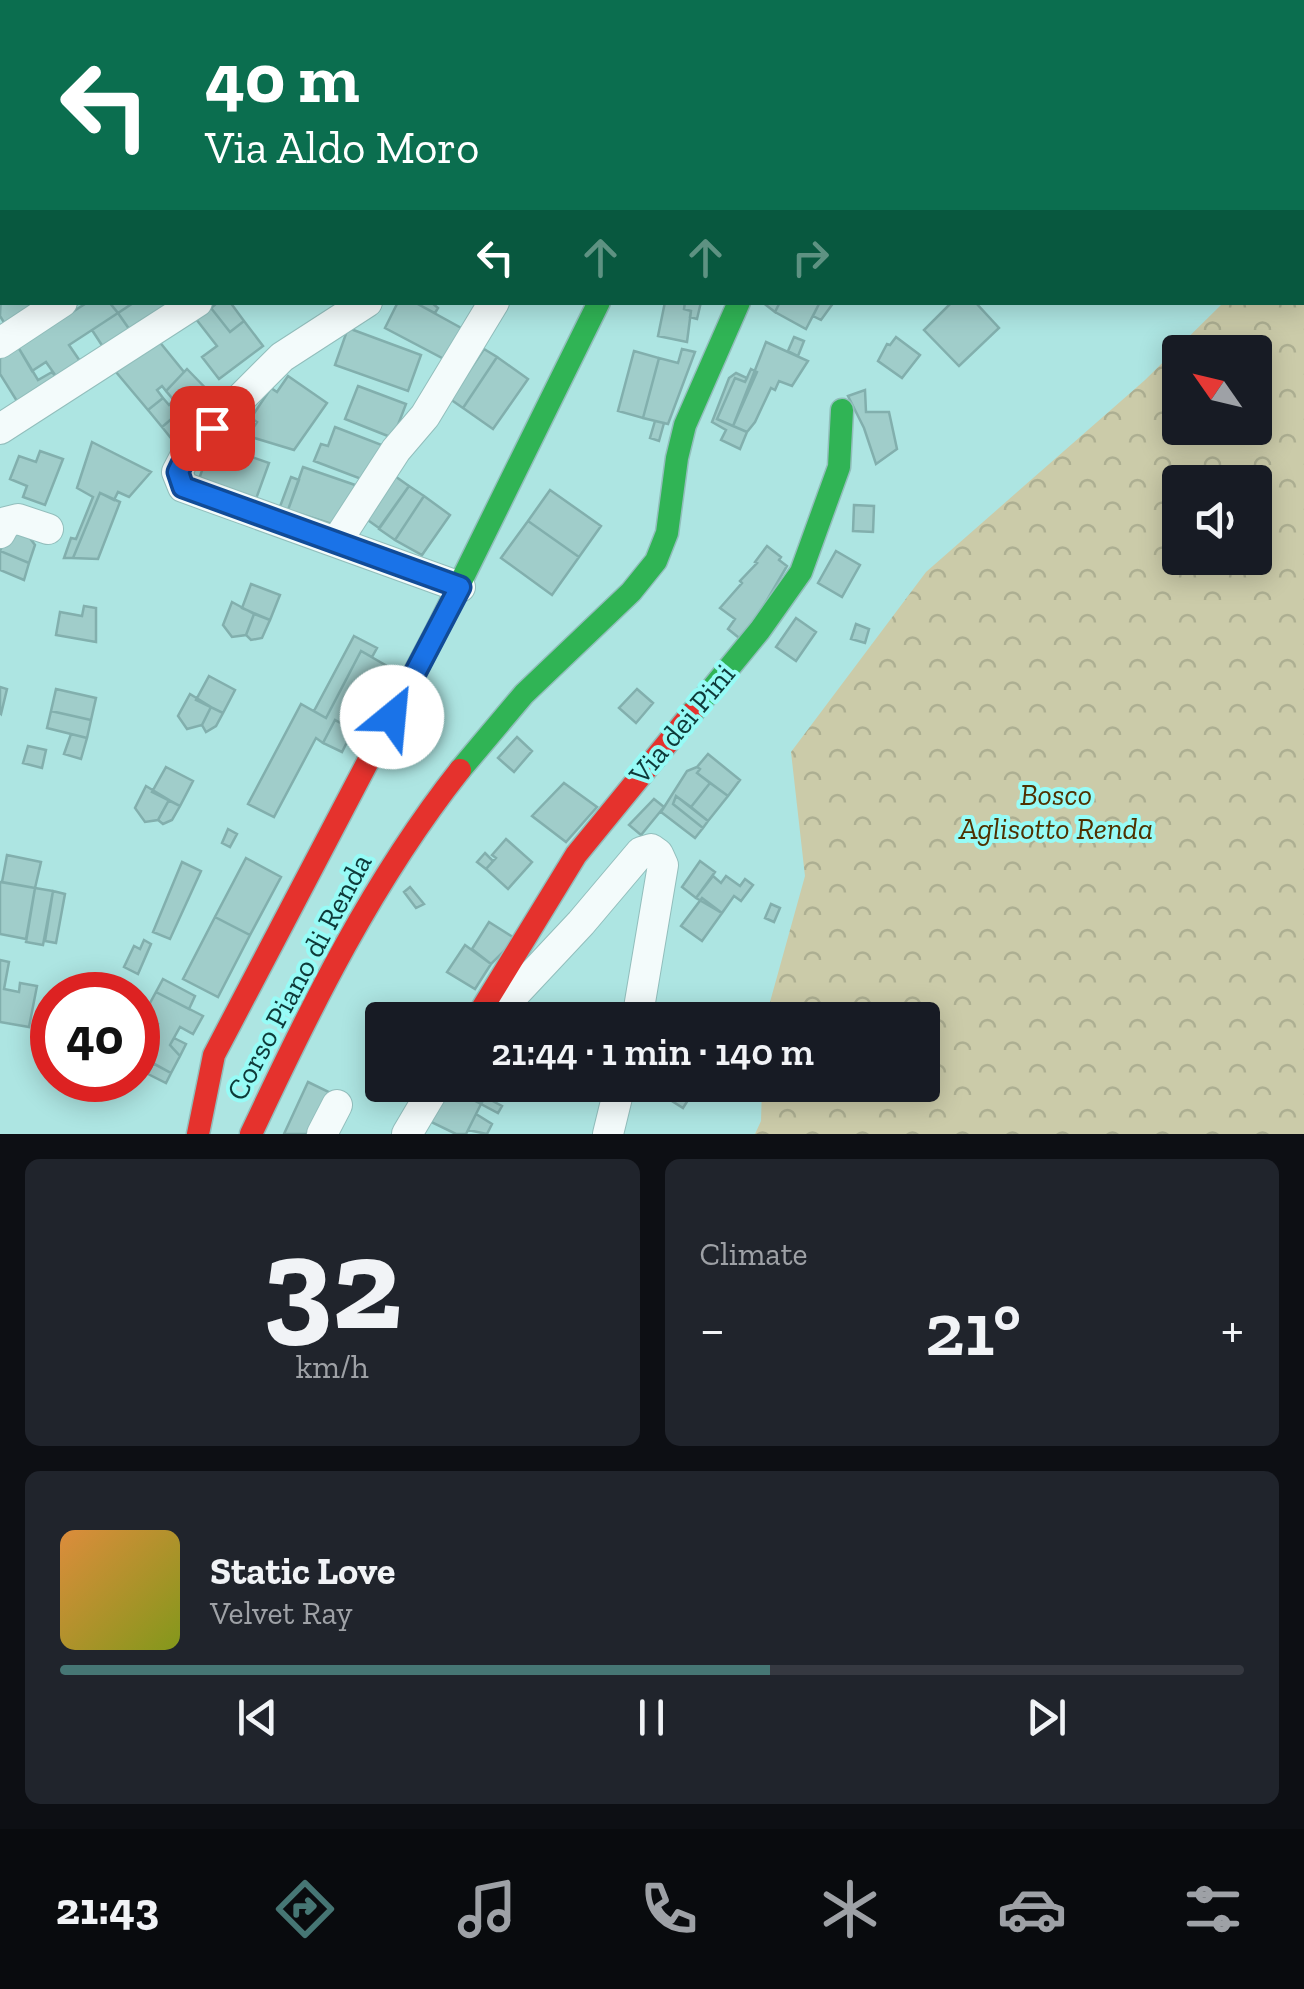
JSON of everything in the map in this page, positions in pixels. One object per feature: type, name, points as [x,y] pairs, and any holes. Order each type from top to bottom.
[{"type":"street","points":[[0,343],[57,305]]},
{"type":"street","points":[[0,429],[192,305]]},
{"type":"street","points":[[363,305],[282,357],[188,451],[178,472],[183,487],[460,587]]},
{"type":"street","points":[[337,541],[396,450],[425,416],[492,305]]},
{"type":"street","points":[[198,1134],[214,1055],[460,587],[598,305]]},
{"type":"street","name":"Corso Piano di Renda","points":[[251,1134],[364,908],[400,850],[451,779],[533,682],[636,587],[656,562],[669,529],[678,448],[690,410],[738,305]]},
{"type":"street","name":"Via dei Pini","points":[[487,1002],[576,854],[760,630],[801,572],[839,467],[842,410]]},
{"type":"street","points":[[0,533],[6,522],[18,519],[48,529]]},
{"type":"street","points":[[507,1002],[641,852],[651,849],[663,865],[640,1002]]},
{"type":"street","points":[[408,1134],[426,1102]]},
{"type":"street","points":[[608,1134],[616,1102]]},
{"type":"street","points":[[322,1134],[336,1106]]},
{"type":"green space","name":"Bosco Aglisotto Renda","points":[[1221,305],[1304,305],[1304,1134],[755,1134],[761,1121],[762,1102],[940,1102],[940,1002],[770,1002],[805,876],[791,752],[926,572],[1162,363],[1162,445],[1272,445],[1272,335],[1191,335]]},
{"type":"building","points":[[1,305],[35,305],[38,309],[8,329],[0,316]]},
{"type":"building","points":[[83,305],[111,305],[118,313],[69,345],[84,367],[60,382],[46,362],[32,371],[18,347]]},
{"type":"building","points":[[111,305],[130,305],[118,313]]},
{"type":"building","points":[[130,305],[166,305],[134,336],[118,313]]},
{"type":"building","points":[[232,305],[244,321],[230,332],[211,308]]},
{"type":"building","points":[[396,305],[419,305],[463,329],[446,360],[385,328]]},
{"type":"building","points":[[420,305],[434,305],[438,308],[435,313]]},
{"type":"building","points":[[664,305],[685,305],[684,309],[691,311],[687,342],[658,336]]},
{"type":"building","points":[[685,305],[700,305],[697,319],[684,309]]},
{"type":"building","points":[[778,305],[818,305],[806,329],[775,312]]},
{"type":"building","points":[[818,305],[832,305],[821,320],[813,316]]},
{"type":"building","points":[[949,305],[978,305],[999,328],[959,366],[924,330]]},
{"type":"building","points":[[211,308],[230,332],[244,321],[263,346],[219,379],[202,357],[217,346],[196,319]]},
{"type":"building","points":[[118,313],[134,336],[107,353],[92,330]]},
{"type":"building","points":[[348,328],[421,355],[408,391],[335,365]]},
{"type":"building","points":[[794,337],[804,341],[798,356],[788,351]]},
{"type":"building","points":[[896,337],[920,355],[902,378],[878,361]]},
{"type":"building","points":[[158,340],[184,372],[166,391],[162,386],[157,390],[163,398],[148,410],[116,372]]},
{"type":"building","points":[[766,342],[808,361],[792,386],[779,381],[775,390],[771,388],[747,432],[733,426]]},
{"type":"building","points":[[18,347],[38,380],[52,372],[60,382],[20,406],[0,374],[0,358]]},
{"type":"building","points":[[484,349],[497,357],[463,408],[450,399]]},
{"type":"building","points":[[682,349],[695,352],[668,424],[643,418],[659,358],[678,363]]},
{"type":"building","points":[[634,351],[659,358],[643,418],[618,411]]},
{"type":"building","points":[[497,357],[528,379],[493,429],[463,408]]},
{"type":"building","points":[[187,369],[218,401],[194,424],[166,391]]},
{"type":"building","points":[[751,369],[757,372],[733,426],[717,419],[735,378],[745,382]]},
{"type":"building","points":[[736,373],[747,378],[745,382],[735,378],[717,419],[747,432],[740,449],[721,440],[726,430],[712,422],[729,378]]},
{"type":"building","points":[[288,376],[327,403],[294,450],[248,436],[257,422],[251,418],[271,388],[277,392]]},
{"type":"building","points":[[358,386],[406,404],[393,438],[345,419]]},
{"type":"building","points":[[865,390],[866,412],[889,412],[897,449],[876,464],[848,396]]},
{"type":"building","points":[[163,398],[169,405],[174,400],[182,410],[162,427],[148,410]]},
{"type":"building","points":[[182,410],[194,424],[190,429],[184,423],[178,429],[187,440],[178,447],[162,427]]},
{"type":"building","points":[[655,421],[664,423],[659,441],[650,438]]},
{"type":"building","points":[[335,427],[387,447],[364,480],[314,461],[321,444],[328,446]]},
{"type":"building","points":[[92,442],[151,472],[129,497],[118,492],[114,500],[100,493],[73,558],[64,558],[93,497],[77,488]]},
{"type":"building","points":[[212,443],[269,463],[256,499],[199,479]]},
{"type":"building","points":[[40,451],[63,459],[45,505],[23,497],[27,486],[10,479],[19,456],[36,462]]},
{"type":"building","points":[[303,467],[358,486],[332,524],[288,510]]},
{"type":"building","points":[[392,474],[409,486],[379,528],[362,516]]},
{"type":"building","points":[[291,477],[299,480],[288,510],[324,522],[322,528],[278,512]]},
{"type":"building","points":[[409,486],[424,496],[395,540],[379,529]]},
{"type":"building","points":[[550,490],[601,526],[579,557],[528,521]]},
{"type":"building","points":[[100,493],[120,502],[98,559],[73,558]]},
{"type":"building","points":[[424,496],[450,515],[422,555],[395,540]]},
{"type":"building","points":[[854,505],[874,506],[873,532],[853,531]]},
{"type":"building","points":[[528,521],[579,557],[552,595],[501,558]]},
{"type":"building","points":[[8,533],[26,533],[35,545],[29,563],[0,551]]},
{"type":"building","points":[[767,546],[787,566],[743,641],[728,629],[735,619],[720,608]]},
{"type":"building","points":[[0,551],[29,563],[24,580],[0,570]]},
{"type":"building","points":[[836,551],[860,565],[842,597],[818,583]]},
{"type":"building","points":[[251,584],[280,595],[270,620],[242,608]]},
{"type":"building","points":[[232,602],[254,614],[246,635],[232,637],[223,625]]},
{"type":"building","points":[[84,606],[96,608],[96,642],[56,635],[60,612],[82,616]]},
{"type":"building","points":[[254,614],[270,620],[262,638],[251,640],[246,635]]},
{"type":"building","points":[[796,618],[816,632],[796,661],[776,647]]},
{"type":"building","points":[[856,624],[869,629],[865,643],[851,639]]},
{"type":"building","points":[[354,636],[377,648],[372,657],[361,651],[326,718],[314,711]]},
{"type":"building","points":[[361,651],[387,666],[353,730],[335,720],[323,743],[316,738],[274,817],[248,804],[301,704],[326,718]]},
{"type":"building","points":[[209,676],[235,690],[223,713],[196,700]]},
{"type":"building","points":[[0,687],[7,689],[1,714],[0,713]]},
{"type":"building","points":[[56,689],[96,698],[91,720],[51,711]]},
{"type":"building","points":[[637,689],[653,703],[636,723],[619,708]]},
{"type":"building","points":[[190,694],[211,707],[202,725],[187,729],[178,716]]},
{"type":"building","points":[[211,707],[223,713],[216,726],[206,732],[202,725]]},
{"type":"building","points":[[51,711],[91,720],[87,738],[47,728]]},
{"type":"building","points":[[335,720],[353,730],[342,752],[323,743]]},
{"type":"building","points":[[71,734],[87,738],[81,759],[64,754]]},
{"type":"building","points":[[517,737],[532,751],[514,772],[498,758]]},
{"type":"building","points":[[28,746],[46,750],[42,768],[23,763]]},
{"type":"building","points":[[708,754],[740,780],[728,796],[697,773],[697,767]]},
{"type":"building","points":[[166,767],[193,781],[180,806],[152,792]]},
{"type":"building","points":[[697,767],[697,773],[710,783],[691,807],[676,796],[673,804],[703,828],[695,838],[661,812],[687,771]]},
{"type":"building","points":[[564,783],[597,807],[566,842],[532,816]]},
{"type":"building","points":[[710,783],[728,796],[708,821],[691,807]]},
{"type":"building","points":[[146,786],[169,800],[158,820],[145,822],[135,808]]},
{"type":"building","points":[[676,796],[708,821],[703,828],[673,804]]},
{"type":"building","points":[[654,799],[664,807],[641,835],[629,825]]},
{"type":"building","points":[[169,800],[180,806],[172,820],[163,824],[158,820]]},
{"type":"building","points":[[228,829],[237,834],[230,847],[222,843]]},
{"type":"building","points":[[506,839],[532,862],[508,889],[486,869]]},
{"type":"building","points":[[485,853],[493,861],[486,869],[477,862]]},
{"type":"building","points":[[7,855],[41,862],[35,888],[2,882]]},
{"type":"building","points":[[246,858],[281,877],[250,935],[215,917]]},
{"type":"building","points":[[700,861],[715,872],[696,898],[682,887]]},
{"type":"building","points":[[182,862],[201,871],[170,939],[153,932]]},
{"type":"building","points":[[713,876],[721,883],[726,876],[740,886],[745,879],[753,885],[741,901],[734,896],[722,913],[696,898]]},
{"type":"building","points":[[0,882],[35,888],[26,939],[0,934]]},
{"type":"building","points":[[410,887],[424,904],[416,908],[404,892]]},
{"type":"building","points":[[35,888],[53,891],[43,945],[26,942]]},
{"type":"building","points":[[53,891],[65,894],[56,943],[45,941]]},
{"type":"building","points":[[702,898],[722,913],[702,941],[681,926]]},
{"type":"building","points":[[771,904],[780,908],[774,922],[765,918]]},
{"type":"building","points":[[215,917],[250,935],[218,997],[183,979]]},
{"type":"building","points":[[489,922],[516,939],[491,964],[472,949]]},
{"type":"building","points":[[144,940],[151,944],[139,972],[124,967],[134,946],[140,949]]},
{"type":"building","points":[[465,945],[491,964],[475,989],[447,972]]},
{"type":"building","points":[[0,960],[9,962],[4,989],[19,992],[20,983],[30,985],[30,1022],[29,1027],[0,1022]]},
{"type":"building","points":[[163,979],[195,996],[189,1009],[160,994]]},
{"type":"building","points":[[160,994],[203,1016],[193,1034],[180,1027],[170,1045],[180,1056],[171,1073],[160,1067]]},
{"type":"building","points":[[174,1038],[186,1044],[180,1056],[170,1045]]},
{"type":"building","points":[[160,1067],[171,1073],[166,1083],[160,1080]]},
{"type":"building","points":[[308,1082],[331,1093],[312,1134],[284,1134]]},
{"type":"building","points":[[436,1102],[481,1104],[466,1134],[456,1134],[427,1120]]},
{"type":"building","points":[[494,1102],[502,1106],[498,1113],[481,1104]]},
{"type":"building","points":[[476,1114],[492,1124],[487,1134],[468,1130]]},
{"type":"traffic: fast","points":[[438,628],[598,305]]},
{"type":"traffic: fast","points":[[460,770],[524,694],[631,592],[656,561],[667,533],[685,425],[738,305]]},
{"type":"traffic: fast","points":[[692,713],[760,630],[801,572],[839,467],[842,410]]},
{"type":"traffic: jam","points":[[198,1134],[214,1055],[438,628]]},
{"type":"traffic: jam","points":[[486,1002],[576,855],[692,713]]},
{"type":"traffic: jam","points":[[251,1134],[320,992],[371,900],[460,770]]},
{"type":"route","points":[[212,428],[188,451],[178,472],[183,487],[460,587],[392,717]]}]
